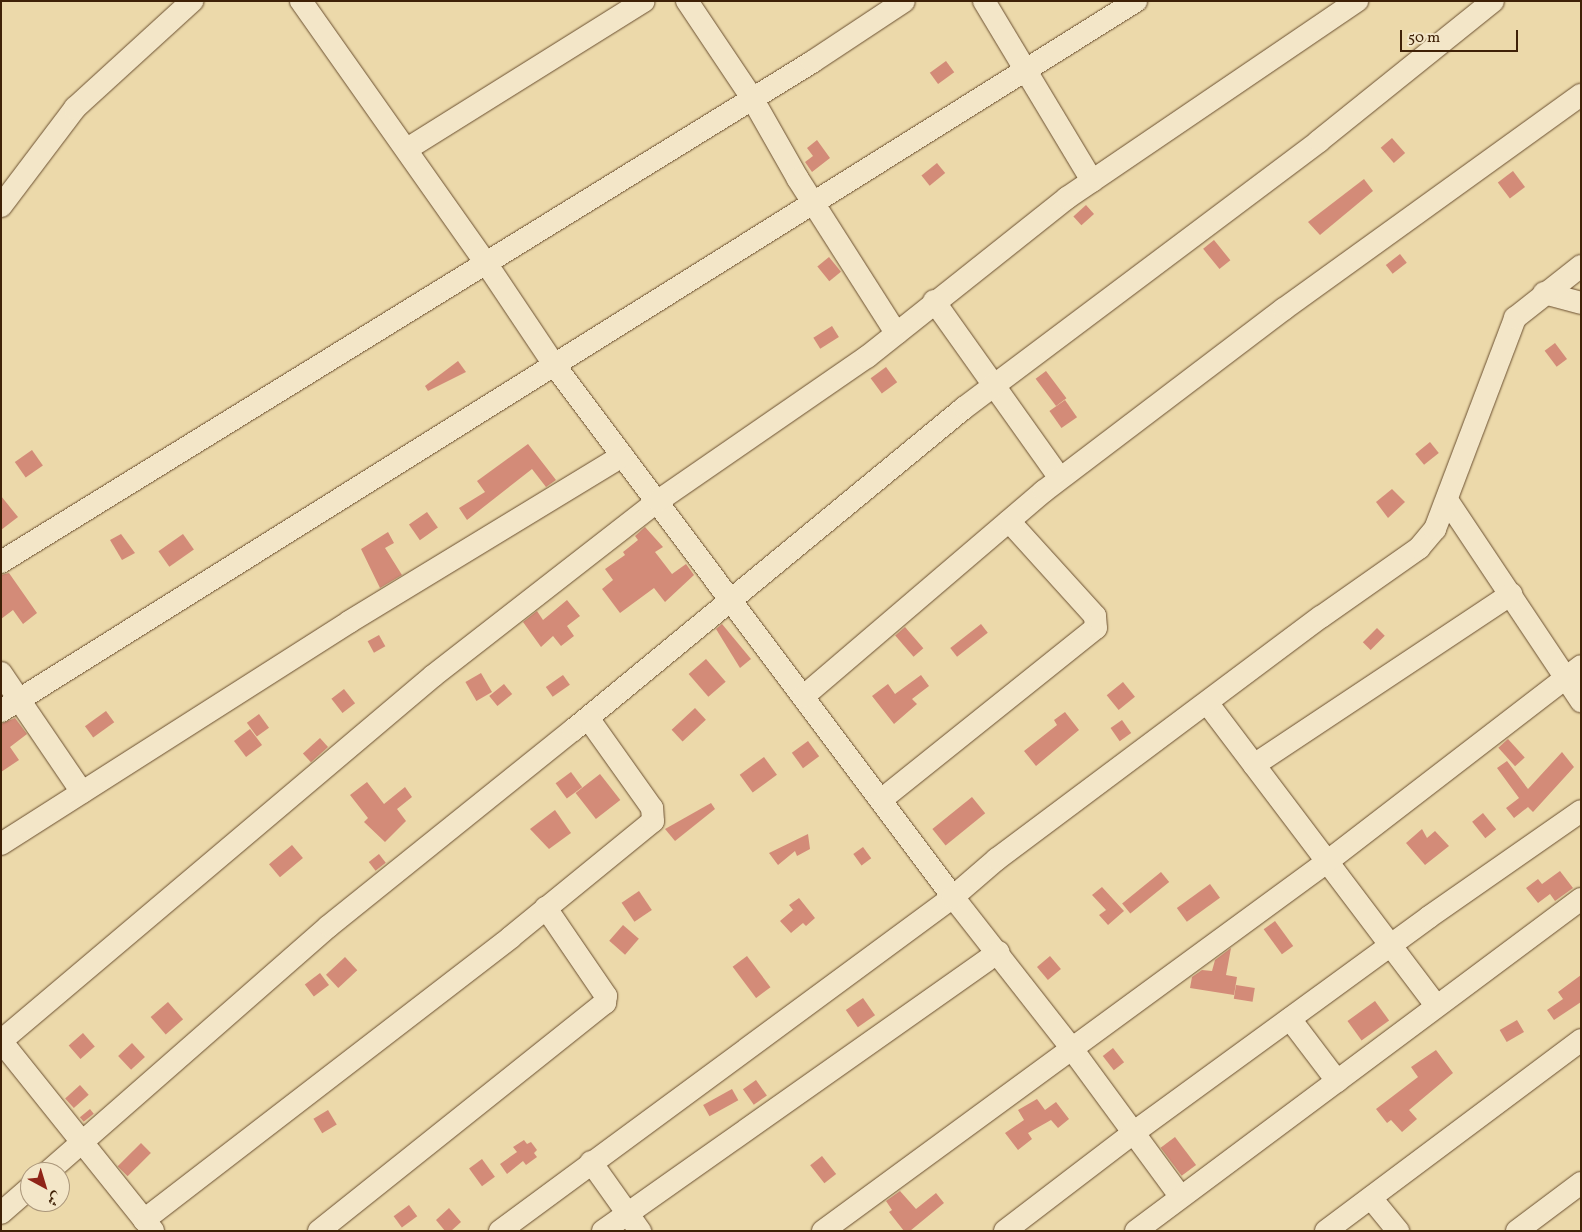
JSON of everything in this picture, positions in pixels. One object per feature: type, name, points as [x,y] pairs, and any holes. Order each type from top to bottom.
[{"type":"street","points":[[301,1],[407,149],[555,366],[732,599],[953,897],[998,952],[1072,1049],[1180,1196]]},
{"type":"street","points":[[407,149],[644,1]]},
{"type":"street","points":[[686,1],[752,98],[814,205],[896,333]]},
{"type":"street","points":[[1,562],[752,98],[904,1]]},
{"type":"street","points":[[984,1],[1092,181]]},
{"type":"street","points":[[10,705],[814,205],[1136,1]]},
{"type":"street","points":[[588,718],[655,814],[653,821],[149,1225],[1,1041],[433,676],[658,501],[867,357],[934,301],[1092,181],[1357,1]]},
{"type":"street","points":[[59,1162],[329,926],[588,718],[992,386],[1319,141],[1492,1]]},
{"type":"street","points":[[1,206],[75,108],[188,2]]},
{"type":"street","points":[[804,696],[1060,478],[1284,308],[1581,95]]},
{"type":"street","points":[[500,1231],[591,1162],[953,897],[997,859],[1208,704],[1321,617],[1419,548],[1435,529],[1447,500],[1514,318],[1581,266]]},
{"type":"street","points":[[1544,293],[1581,303]]},
{"type":"street","points":[[934,301],[992,386],[1060,478]]},
{"type":"street","points":[[1,844],[349,622],[622,456]]},
{"type":"street","points":[[1447,500],[1511,594],[1573,672],[1581,701]]},
{"type":"street","points":[[881,800],[1096,628],[1095,616],[1009,521]]},
{"type":"street","points":[[1254,765],[1511,594]]},
{"type":"street","points":[[823,1231],[1328,861],[1573,672]]},
{"type":"street","points":[[1,673],[10,705],[82,792]]},
{"type":"street","points":[[1208,704],[1436,1006]]},
{"type":"street","points":[[1005,1231],[1133,1133],[1391,945],[1581,811]]},
{"type":"street","points":[[1136,1231],[1180,1196],[1581,899]]},
{"type":"street","points":[[319,1231],[605,1003],[606,996],[546,908]]},
{"type":"street","points":[[603,1231],[627,1212],[998,952]]},
{"type":"street","points":[[1290,1019],[1337,1081]]},
{"type":"street","points":[[1326,1231],[1581,1040]]},
{"type":"street","points":[[591,1162],[640,1231]]},
{"type":"street","points":[[1517,1231],[1581,1183]]},
{"type":"street","points":[[1,1213],[20,1197]]},
{"type":"street","points":[[1371,1198],[1398,1231]]},
{"type":"building","points":[[946,61],[954,72],[938,84],[930,73]]},
{"type":"building","points":[[1392,138],[1405,153],[1394,163],[1381,148]]},
{"type":"building","points":[[817,140],[830,158],[812,172],[805,162],[813,156],[807,148]]},
{"type":"building","points":[[937,163],[945,173],[930,186],[921,176]]},
{"type":"building","points":[[1513,171],[1525,187],[1510,198],[1498,182]]},
{"type":"building","points":[[1364,179],[1373,191],[1320,235],[1308,222]]},
{"type":"building","points":[[1086,205],[1094,214],[1081,225],[1073,216]]},
{"type":"building","points":[[1214,240],[1230,260],[1219,269],[1203,249]]},
{"type":"building","points":[[1400,254],[1407,263],[1393,274],[1386,265]]},
{"type":"building","points":[[829,257],[841,272],[829,281],[817,266]]},
{"type":"building","points":[[832,326],[839,337],[820,349],[813,338]]},
{"type":"building","points":[[1555,343],[1567,359],[1557,367],[1545,351]]},
{"type":"building","points":[[458,361],[466,372],[428,391],[425,386]]},
{"type":"building","points":[[886,367],[897,382],[882,394],[871,378]]},
{"type":"building","points":[[1046,371],[1066,398],[1056,406],[1036,379]]},
{"type":"building","points":[[1065,400],[1077,417],[1061,428],[1049,411]]},
{"type":"building","points":[[1430,442],[1439,453],[1424,465],[1415,454]]},
{"type":"building","points":[[528,444],[556,480],[546,487],[532,469],[467,520],[459,508],[485,492],[477,481]]},
{"type":"building","points":[[32,450],[43,466],[26,478],[15,462]]},
{"type":"building","points":[[1392,489],[1405,502],[1388,518],[1376,502]]},
{"type":"building","points":[[1,496],[18,517],[1,530]]},
{"type":"building","points":[[427,512],[438,528],[420,540],[409,525]]},
{"type":"building","points":[[645,527],[663,547],[655,552],[672,574],[686,564],[694,575],[665,602],[654,588],[620,613],[602,589],[613,580],[605,569],[625,555],[623,552],[638,540],[635,536]]},
{"type":"building","points":[[388,532],[394,543],[385,548],[402,575],[380,588],[361,549]]},
{"type":"building","points":[[121,534],[135,553],[122,560],[110,540]]},
{"type":"building","points":[[183,534],[194,550],[169,567],[158,551]]},
{"type":"building","points":[[9,573],[37,613],[23,624],[13,610],[1,619],[1,575]]},
{"type":"building","points":[[567,600],[580,616],[567,626],[574,636],[561,646],[553,636],[541,647],[523,622],[537,611],[543,620]]},
{"type":"building","points":[[722,624],[751,659],[740,668],[716,629]]},
{"type":"building","points":[[981,624],[988,633],[957,657],[950,648]]},
{"type":"building","points":[[905,627],[923,648],[914,657],[895,636]]},
{"type":"building","points":[[1377,628],[1385,636],[1371,650],[1363,642]]},
{"type":"building","points":[[379,635],[385,646],[374,653],[368,641]]},
{"type":"building","points":[[706,659],[726,682],[708,697],[689,674]]},
{"type":"building","points":[[481,673],[492,692],[476,701],[465,682]]},
{"type":"building","points":[[563,675],[570,685],[553,697],[546,687]]},
{"type":"building","points":[[921,675],[929,686],[912,699],[917,704],[894,724],[872,696],[888,684],[895,694]]},
{"type":"building","points":[[1123,682],[1135,697],[1119,710],[1107,695]]},
{"type":"building","points":[[504,684],[512,694],[497,706],[489,696]]},
{"type":"building","points":[[344,689],[355,703],[342,713],[331,699]]},
{"type":"building","points":[[695,708],[706,720],[683,742],[672,730]]},
{"type":"building","points":[[106,711],[114,722],[93,738],[85,726]]},
{"type":"building","points":[[1065,712],[1079,730],[1036,766],[1024,751],[1057,725],[1054,720]]},
{"type":"building","points":[[259,714],[269,728],[257,737],[247,723]]},
{"type":"building","points":[[15,718],[27,734],[10,747],[19,760],[1,772],[1,724]]},
{"type":"building","points":[[1122,720],[1131,733],[1120,741],[1111,728]]},
{"type":"building","points":[[250,729],[262,745],[246,757],[234,741]]},
{"type":"building","points":[[320,738],[328,747],[311,762],[303,753]]},
{"type":"building","points":[[1508,739],[1525,758],[1515,766],[1498,748]]},
{"type":"building","points":[[808,741],[819,756],[803,768],[792,753]]},
{"type":"building","points":[[1562,752],[1574,767],[1533,812],[1528,807],[1514,818],[1506,808],[1519,798],[1497,768],[1507,761],[1528,789]]},
{"type":"building","points":[[764,757],[777,775],[753,792],[740,775]]},
{"type":"building","points":[[571,772],[582,787],[567,799],[556,783]]},
{"type":"building","points":[[600,774],[620,800],[596,819],[576,793]]},
{"type":"building","points":[[367,782],[384,804],[405,787],[412,797],[397,809],[406,821],[385,842],[364,822],[368,818],[350,795]]},
{"type":"building","points":[[972,797],[985,813],[946,845],[932,829]]},
{"type":"building","points":[[711,803],[715,809],[675,841],[665,829]]},
{"type":"building","points":[[555,810],[571,833],[549,849],[530,829]]},
{"type":"building","points":[[1483,813],[1496,829],[1485,838],[1472,822]]},
{"type":"building","points":[[1422,829],[1427,838],[1435,831],[1449,846],[1425,865],[1406,843]]},
{"type":"building","points":[[808,834],[810,849],[797,856],[795,851],[778,865],[769,853]]},
{"type":"building","points":[[292,845],[303,858],[280,877],[269,864]]},
{"type":"building","points":[[863,847],[871,858],[862,865],[853,854]]},
{"type":"building","points":[[379,854],[386,863],[376,871],[369,862]]},
{"type":"building","points":[[1560,871],[1573,888],[1555,901],[1550,894],[1538,903],[1526,888],[1538,879],[1542,884]]},
{"type":"building","points":[[1161,872],[1169,882],[1130,914],[1122,903]]},
{"type":"building","points":[[1210,884],[1220,898],[1187,922],[1177,908]]},
{"type":"building","points":[[1102,887],[1124,911],[1108,925],[1099,915],[1106,910],[1092,895]]},
{"type":"building","points":[[639,891],[652,910],[634,922],[622,903]]},
{"type":"building","points":[[799,898],[815,918],[806,926],[803,923],[791,933],[780,921],[793,910],[789,905]]},
{"type":"building","points":[[1275,921],[1293,946],[1282,954],[1264,929]]},
{"type":"building","points":[[623,925],[639,939],[625,955],[609,941]]},
{"type":"building","points":[[1231,948],[1226,975],[1237,977],[1234,995],[1190,988],[1192,977],[1202,970],[1212,971],[1215,960]]},
{"type":"building","points":[[747,956],[770,987],[756,998],[733,967]]},
{"type":"building","points":[[1050,956],[1061,969],[1048,980],[1037,967]]},
{"type":"building","points":[[345,957],[357,970],[338,988],[326,975]]},
{"type":"building","points":[[320,973],[329,985],[314,996],[305,984]]},
{"type":"building","points":[[1581,975],[1581,1002],[1554,1020],[1547,1010],[1563,999],[1558,992]]},
{"type":"building","points":[[1236,985],[1255,988],[1253,1002],[1234,999]]},
{"type":"building","points":[[863,998],[875,1015],[858,1027],[846,1010]]},
{"type":"building","points":[[1375,1001],[1389,1020],[1362,1040],[1347,1021]]},
{"type":"building","points":[[168,1002],[183,1019],[166,1034],[151,1017]]},
{"type":"building","points":[[1517,1020],[1524,1032],[1507,1042],[1500,1030]]},
{"type":"building","points":[[83,1033],[95,1047],[80,1059],[69,1045]]},
{"type":"building","points":[[132,1043],[145,1057],[131,1070],[118,1056]]},
{"type":"building","points":[[1113,1048],[1124,1062],[1114,1070],[1103,1056]]},
{"type":"building","points":[[1436,1050],[1453,1073],[1409,1110],[1417,1119],[1402,1132],[1391,1120],[1387,1123],[1376,1109],[1418,1077],[1411,1067]]},
{"type":"building","points":[[756,1080],[767,1096],[754,1105],[743,1089]]},
{"type":"building","points":[[80,1085],[89,1095],[74,1108],[65,1098]]},
{"type":"building","points":[[732,1089],[738,1100],[709,1116],[703,1105]]},
{"type":"building","points":[[1037,1099],[1045,1110],[1056,1102],[1069,1119],[1058,1128],[1051,1120],[1028,1133],[1032,1139],[1018,1150],[1005,1133],[1024,1120],[1018,1110]]},
{"type":"building","points":[[90,1109],[94,1114],[84,1122],[80,1117]]},
{"type":"building","points":[[328,1110],[337,1125],[322,1133],[313,1119]]},
{"type":"building","points":[[1175,1137],[1196,1165],[1182,1176],[1161,1148]]},
{"type":"building","points":[[524,1140],[527,1144],[531,1142],[537,1150],[534,1153],[537,1157],[526,1165],[523,1161],[507,1174],[500,1164],[517,1152],[513,1147]]},
{"type":"building","points":[[141,1143],[151,1153],[128,1176],[118,1166]]},
{"type":"building","points":[[822,1156],[836,1174],[824,1183],[810,1165]]},
{"type":"building","points":[[482,1159],[495,1177],[482,1186],[469,1168]]},
{"type":"building","points":[[900,1191],[916,1209],[936,1193],[944,1203],[910,1231],[904,1231],[889,1212],[892,1210],[886,1201]]},
{"type":"building","points":[[409,1205],[417,1216],[402,1227],[394,1216]]},
{"type":"building","points":[[449,1208],[461,1222],[451,1231],[445,1231],[436,1220]]}]
